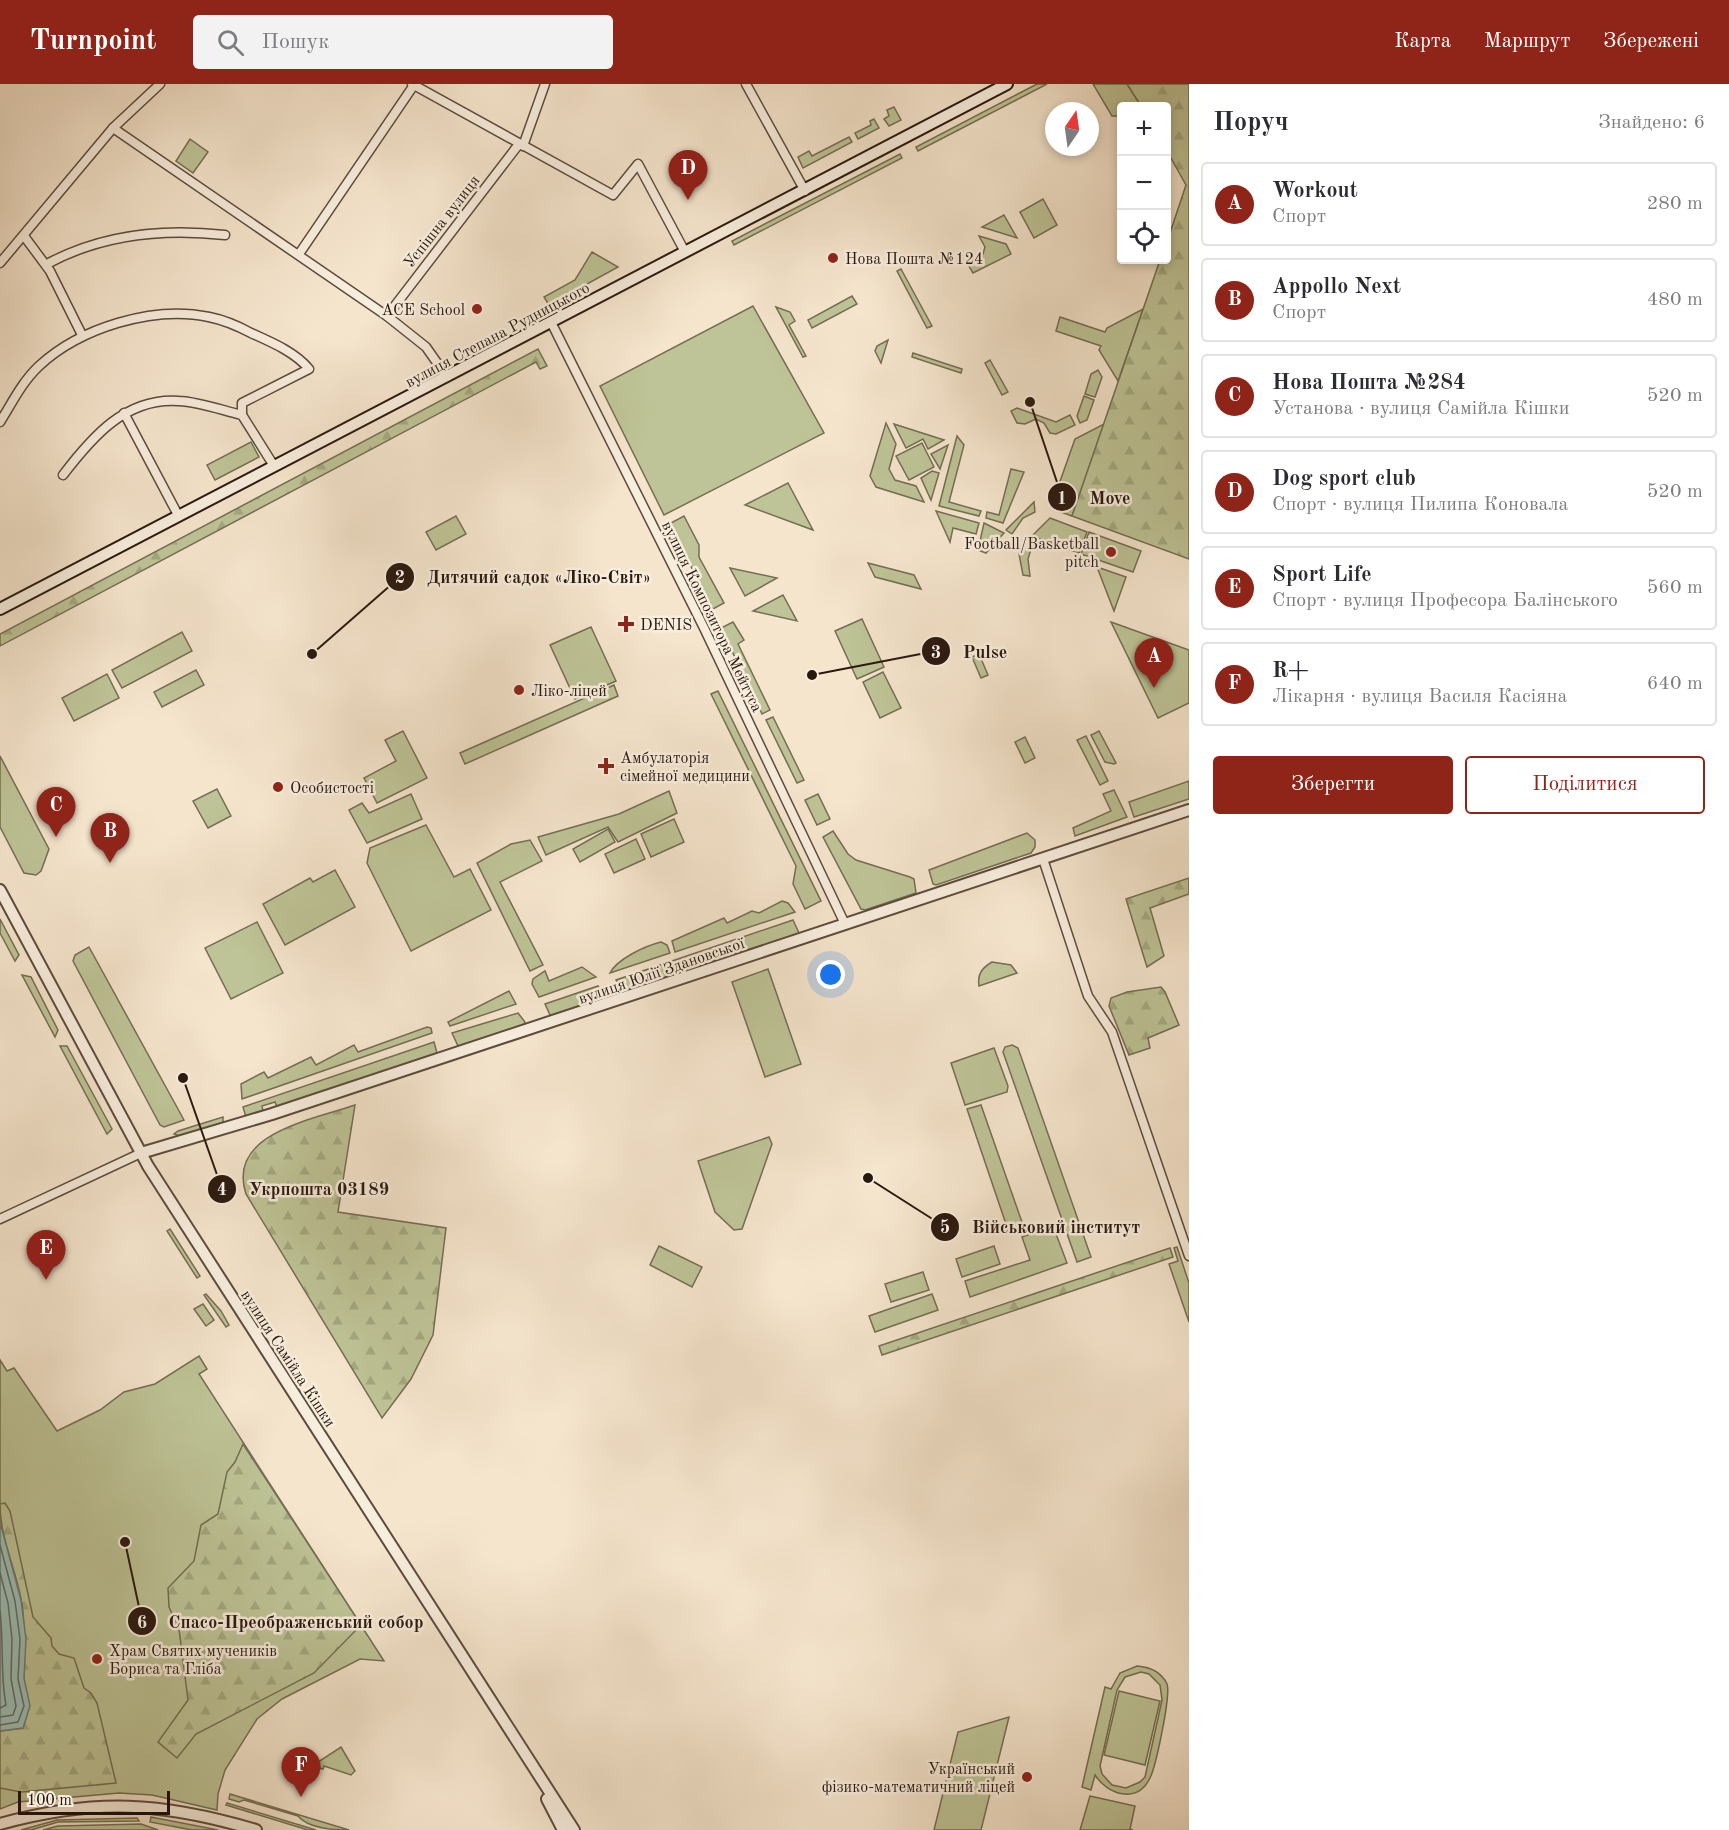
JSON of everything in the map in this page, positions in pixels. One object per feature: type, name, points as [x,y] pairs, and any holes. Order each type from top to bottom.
[{"type":"street","points":[[1,261],[112,128],[160,84]]},
{"type":"street","name":"Успішна вулиця","points":[[387,316],[521,145],[545,84]]},
{"type":"street","points":[[746,84],[805,191]]},
{"type":"street","name":"вулиця Степана Рудницького","points":[[0,609],[1007,84]]},
{"type":"street","points":[[299,254],[413,85],[613,195],[638,164],[685,252]]},
{"type":"street","points":[[112,128],[387,316],[426,347],[447,377]]},
{"type":"street","points":[[46,264],[84,248],[140,234],[164,231],[225,235]]},
{"type":"street","points":[[24,236],[46,264],[82,335]]},
{"type":"street","points":[[0,422],[32,373],[60,349],[82,335],[121,322],[162,315],[208,316],[264,338],[303,361],[309,369],[242,403],[242,415],[274,466]]},
{"type":"street","name":"вулиця Композитора Мейтуса","points":[[551,322],[704,628],[845,924]]},
{"type":"street","points":[[63,475],[95,435],[124,412],[177,400],[242,415]]},
{"type":"street","points":[[124,412],[178,515]]},
{"type":"street","name":"вулиця Юлії Здановської","points":[[141,1153],[272,1114],[1189,810]]},
{"type":"street","points":[[1043,859],[1088,996],[1112,1032],[1189,1256]]},
{"type":"street","name":"вулиця Самійла Кішки","points":[[0,890],[141,1153],[574,1830]]},
{"type":"street","points":[[0,1219],[141,1153]]},
{"type":"street","points":[[524,1753],[563,1830]]},
{"type":"street","points":[[0,1824],[54,1811],[115,1804],[176,1810],[256,1830]]},
{"type":"green space","points":[[1037,84],[1047,84],[918,151],[916,147]]},
{"type":"green space","points":[[1093,84],[1127,84],[1138,102],[1117,102],[1117,116],[1112,116]]},
{"type":"green space","points":[[1127,84],[1189,84],[1189,559],[1072,516],[1159,264],[1171,264],[1171,230],[1186,185],[1171,158],[1171,102],[1138,102]]},
{"type":"green space","points":[[894,107],[901,120],[889,126],[884,119],[889,116],[887,110]]},
{"type":"green space","points":[[874,119],[879,128],[858,139],[855,133],[871,125],[870,121]]},
{"type":"green space","points":[[849,137],[852,142],[803,168],[798,157],[809,151],[812,156]]},
{"type":"green space","points":[[190,139],[208,152],[193,173],[176,161]]},
{"type":"green space","points":[[900,154],[902,158],[734,245],[732,241]]},
{"type":"green space","points":[[1043,199],[1057,225],[1034,238],[1020,212]]},
{"type":"green space","points":[[1004,215],[1017,238],[982,227]]},
{"type":"green space","points":[[979,236],[1006,244],[1011,254],[973,273],[967,263],[983,254],[985,247]]},
{"type":"green space","points":[[592,252],[618,267],[549,305],[544,297],[575,280]]},
{"type":"green space","points":[[901,269],[932,326],[927,328],[897,271]]},
{"type":"green space","points":[[852,296],[857,304],[812,328],[808,320]]},
{"type":"green space","points":[[753,306],[824,433],[664,515],[600,386]]},
{"type":"green space","points":[[776,307],[790,312],[795,321],[789,325],[806,356],[803,357]]},
{"type":"green space","points":[[1143,309],[1118,381],[1099,350],[1101,346],[1056,331],[1060,317],[1105,332],[1107,328]]},
{"type":"green space","points":[[888,340],[881,363],[875,351],[877,346]]},
{"type":"green space","points":[[538,349],[547,366],[540,369],[536,362],[0,646],[0,634]]},
{"type":"green space","points":[[913,353],[962,369],[961,373],[912,357]]},
{"type":"green space","points":[[990,360],[1008,392],[1002,395],[985,363]]},
{"type":"green space","points":[[1098,370],[1102,377],[1095,397],[1085,394],[1091,374]]},
{"type":"green space","points":[[1084,396],[1094,400],[1087,420],[1080,423],[1077,416]]},
{"type":"green space","points":[[1017,408],[1056,422],[1070,415],[1075,425],[1056,434],[1050,433],[1044,423],[1036,419],[1025,424],[1017,423],[1011,411]]},
{"type":"green space","points":[[886,423],[896,444],[889,469],[895,480],[916,486],[924,502],[876,487],[870,476]]},
{"type":"green space","points":[[894,424],[944,440],[928,449],[923,439],[906,448]]},
{"type":"green space","points":[[1104,424],[1072,516],[1055,510],[1052,504],[1075,439]]},
{"type":"green space","points":[[957,436],[964,445],[949,502],[981,511],[979,516],[939,506]]},
{"type":"green space","points":[[251,442],[259,457],[215,480],[207,465]]},
{"type":"green space","points":[[922,443],[934,467],[909,480],[896,456]]},
{"type":"green space","points":[[948,445],[940,469],[931,454]]},
{"type":"green space","points":[[1011,469],[1024,472],[1003,523],[986,518],[987,512],[999,515]]},
{"type":"green space","points":[[932,471],[939,473],[931,500],[921,478]]},
{"type":"green space","points":[[788,483],[813,530],[745,505]]},
{"type":"green space","points":[[1034,502],[1035,512],[1023,518],[1012,534],[1006,530]]},
{"type":"green space","points":[[936,511],[979,523],[976,534],[953,528],[950,542]]},
{"type":"green space","points":[[456,516],[466,534],[436,550],[426,532]]},
{"type":"green space","points":[[684,516],[699,545],[699,557],[724,603],[713,609],[669,524]]},
{"type":"green space","points":[[1050,518],[1087,532],[1079,553],[1032,536]]},
{"type":"green space","points":[[984,523],[1004,533],[986,553],[978,550]]},
{"type":"green space","name":"Football/Basketball pitch","points":[[1089,532],[1141,551],[1133,572],[1081,554]]},
{"type":"green space","points":[[1021,546],[1031,549],[1028,559],[1030,576],[1023,575],[1019,554]]},
{"type":"green space","points":[[868,563],[914,575],[921,589],[875,577]]},
{"type":"green space","points":[[1097,567],[1126,577],[1114,611]]},
{"type":"green space","points":[[730,568],[777,578],[745,596]]},
{"type":"green space","points":[[783,595],[797,621],[753,611]]},
{"type":"green space","points":[[862,619],[884,667],[857,679],[835,631]]},
{"type":"green space","points":[[733,622],[744,640],[738,644],[770,710],[762,714],[721,628]]},
{"type":"green space","points":[[1111,622],[1189,650],[1189,703],[1158,718]]},
{"type":"green space","points":[[591,627],[616,681],[575,699],[550,645]]},
{"type":"green space","points":[[182,632],[192,651],[122,688],[112,670]]},
{"type":"green space","points":[[979,654],[988,675],[981,678],[972,657]]},
{"type":"green space","points":[[196,670],[204,685],[162,707],[154,692]]},
{"type":"green space","points":[[883,672],[901,708],[880,718],[863,682]]},
{"type":"green space","points":[[107,674],[119,698],[74,721],[62,698]]},
{"type":"green space","points":[[614,685],[618,696],[465,764],[460,753]]},
{"type":"green space","points":[[718,691],[821,901],[805,909],[793,884],[796,866],[711,694]]},
{"type":"green space","points":[[773,717],[804,780],[797,783],[766,720]]},
{"type":"green space","points":[[403,731],[427,778],[377,803],[364,778],[396,761],[385,740]]},
{"type":"green space","points":[[1099,731],[1116,763],[1114,764],[1105,762],[1091,735]]},
{"type":"green space","points":[[1086,736],[1108,781],[1100,785],[1077,740]]},
{"type":"green space","points":[[1025,737],[1035,758],[1025,763],[1015,742]]},
{"type":"green space","points":[[0,756],[49,849],[41,871],[36,875],[24,873],[0,827]]},
{"type":"green space","points":[[1189,781],[1189,799],[1134,817],[1129,802]]},
{"type":"green space","points":[[217,789],[231,816],[208,828],[193,801]]},
{"type":"green space","points":[[1114,790],[1127,817],[1075,836],[1073,828],[1111,811],[1103,794]]},
{"type":"green space","points":[[669,791],[677,813],[618,842],[608,827],[546,855],[538,837],[619,814]]},
{"type":"green space","points":[[411,794],[422,819],[367,843],[349,810],[362,803],[369,813]]},
{"type":"green space","points":[[818,794],[830,819],[817,825],[805,800]]},
{"type":"green space","points":[[674,819],[684,842],[651,857],[641,834]]},
{"type":"green space","points":[[426,825],[454,877],[470,869],[491,910],[411,951],[367,863],[370,848]]},
{"type":"green space","points":[[608,829],[615,842],[580,862],[573,849]]},
{"type":"green space","points":[[833,831],[848,854],[856,860],[914,879],[916,893],[865,910],[861,909],[823,837]]},
{"type":"green space","points":[[1027,833],[1035,840],[1035,847],[1031,853],[936,885],[933,884],[929,870]]},
{"type":"green space","points":[[636,839],[645,859],[614,873],[605,854]]},
{"type":"green space","points":[[530,840],[542,861],[500,882],[543,965],[530,971],[477,863],[511,844]]},
{"type":"green space","points":[[335,870],[355,907],[285,945],[263,904],[310,878],[313,882]]},
{"type":"green space","points":[[1189,878],[1189,894],[1150,908],[1164,956],[1147,967],[1126,899]]},
{"type":"green space","points":[[782,901],[788,903],[795,912],[675,952],[672,941],[724,918],[727,923],[752,911],[759,913]]},
{"type":"green space","points":[[0,919],[19,955],[15,961],[0,933]]},
{"type":"green space","points":[[793,920],[800,935],[631,992],[622,989],[616,980]]},
{"type":"green space","points":[[257,922],[283,973],[231,999],[205,948]]},
{"type":"green space","points":[[661,942],[667,945],[670,953],[610,973],[632,954]]},
{"type":"green space","points":[[89,947],[184,1120],[164,1127],[160,1125],[73,961],[75,955]]},
{"type":"green space","points":[[992,962],[1011,965],[1017,973],[979,986],[981,972]]},
{"type":"green space","points":[[582,967],[596,977],[539,997],[532,984],[533,979],[545,971],[549,981]]},
{"type":"green space","points":[[768,969],[801,1064],[765,1077],[732,982]]},
{"type":"green space","points":[[22,975],[31,977],[58,1030],[55,1037]]},
{"type":"green space","points":[[598,986],[603,994],[598,1001],[551,1017],[545,1004]]},
{"type":"green space","points":[[1161,987],[1179,1025],[1148,1038],[1150,1048],[1129,1055],[1109,1006],[1111,998],[1127,992]]},
{"type":"green space","points":[[509,991],[516,1004],[450,1026],[448,1022]]},
{"type":"green space","points":[[518,1013],[525,1022],[523,1026],[458,1046],[452,1033]]},
{"type":"green space","points":[[427,1027],[431,1028],[432,1033],[242,1099],[241,1084],[264,1072],[268,1078],[311,1057],[316,1065],[354,1045],[358,1052]]},
{"type":"green space","points":[[434,1042],[437,1053],[277,1107],[275,1102],[262,1106],[263,1111],[246,1117],[243,1107]]},
{"type":"green space","points":[[1012,1045],[1018,1048],[1091,1257],[1077,1262],[1003,1052],[1005,1047]]},
{"type":"green space","points":[[60,1046],[67,1046],[112,1129],[107,1134]]},
{"type":"green space","points":[[994,1048],[1008,1086],[1007,1092],[965,1105],[951,1063]]},
{"type":"green space","points":[[355,1105],[338,1212],[446,1228],[433,1335],[411,1379],[382,1418],[246,1194],[243,1173],[249,1156],[261,1143],[277,1132]]},
{"type":"green space","points":[[981,1105],[1023,1225],[1008,1230],[967,1109]]},
{"type":"green space","points":[[223,1117],[223,1123],[180,1136],[174,1134],[178,1131]]},
{"type":"green space","points":[[769,1137],[772,1144],[742,1229],[734,1230],[715,1212],[698,1161]]},
{"type":"green space","points":[[1053,1226],[1067,1263],[970,1297],[965,1281],[1030,1260],[1022,1237]]},
{"type":"green space","points":[[170,1229],[200,1276],[197,1278],[167,1231]]},
{"type":"green space","points":[[659,1246],[702,1267],[692,1287],[650,1265]]},
{"type":"green space","points":[[994,1246],[1000,1264],[962,1277],[956,1259]]},
{"type":"green space","points":[[1177,1247],[1189,1283],[1189,1322],[1169,1264],[1178,1261],[1174,1248]]},
{"type":"green space","points":[[1170,1248],[1173,1257],[882,1355],[879,1346]]},
{"type":"green space","points":[[923,1272],[929,1290],[891,1302],[885,1284]]},
{"type":"green space","points":[[206,1294],[221,1311],[229,1325],[226,1327],[204,1295]]},
{"type":"green space","points":[[932,1294],[938,1310],[875,1332],[869,1316]]},
{"type":"green space","points":[[203,1304],[214,1320],[206,1326],[194,1309]]},
{"type":"green space","points":[[199,1356],[207,1369],[199,1374],[384,1661],[360,1659],[282,1699],[257,1719],[225,1770],[218,1794],[217,1810],[152,1795],[119,1793],[18,1802],[0,1809],[0,1360],[7,1371],[14,1368],[57,1431],[100,1410],[124,1392],[155,1384]]},
{"type":"green space","points":[[243,1444],[361,1625],[314,1673],[196,1734],[177,1758],[158,1742],[188,1700],[179,1629],[169,1607],[168,1588],[194,1561],[201,1525],[218,1514],[227,1472],[235,1462]]},
{"type":"green space","points":[[5,1503],[10,1511],[33,1617],[51,1638],[52,1646],[59,1654],[74,1658],[84,1688],[91,1693],[97,1703],[116,1783],[21,1792],[0,1788],[0,1731],[23,1728],[28,1707],[24,1678],[23,1609],[2,1528],[0,1504]]},
{"type":"green space","points":[[1137,1666],[1150,1669],[1164,1680],[1168,1691],[1153,1771],[1138,1792],[1130,1794],[1114,1791],[1100,1782],[1095,1775],[1091,1790],[1082,1787],[1105,1687],[1111,1689],[1120,1673]],"holes":[[[1141,1672],[1149,1674],[1160,1685],[1162,1700],[1145,1777],[1140,1782],[1126,1788],[1112,1785],[1102,1774],[1100,1766],[1117,1690],[1125,1677]]]},
{"type":"green space","points":[[1119,1691],[1160,1701],[1145,1765],[1104,1755]]},
{"type":"green space","points":[[1009,1717],[981,1830],[934,1830],[958,1732]]},
{"type":"green space","points":[[341,1747],[355,1771],[351,1775],[324,1766],[323,1769],[312,1766]]},
{"type":"green space","points":[[230,1794],[349,1830],[329,1829],[308,1824],[298,1816],[244,1800],[239,1802],[229,1799]]},
{"type":"green space","points":[[1090,1796],[1135,1806],[1130,1829],[1133,1830],[1080,1830]]},
{"type":"green space","points":[[227,1803],[316,1830],[308,1830],[226,1805]]},
{"type":"green space","points":[[151,1817],[218,1830],[192,1830],[150,1822]]},
{"type":"green space","points":[[137,1818],[139,1821],[58,1822],[31,1830],[21,1830],[57,1820]]},
{"type":"green space","points":[[141,1824],[158,1830],[43,1830],[58,1826]]},
{"type":"water","points":[[0,1522],[21,1600],[26,1639],[24,1678],[30,1706],[23,1728],[0,1731]]},
{"type":"place","name":"Dog sport club","points":[[688,200]]},
{"type":"place","name":"Нова Пошта №124","points":[[833,258]]},
{"type":"place","name":"ACE School","points":[[477,309]]},
{"type":"place","name":"Move","points":[[1030,402]]},
{"type":"place","name":"Football/Basketball pitch","points":[[1111,552]]},
{"type":"place","name":"DENIS","points":[[626,624]]},
{"type":"place","name":"Дитячий садок «Ліко-Світ»","points":[[312,654]]},
{"type":"place","name":"Pulse","points":[[812,675]]},
{"type":"place","name":"Workout","points":[[1154,688]]},
{"type":"place","name":"Ліко-ліцей","points":[[519,690]]},
{"type":"place","name":"Амбулаторія сімейної медицини","points":[[606,766]]},
{"type":"place","name":"Особистості","points":[[278,787]]},
{"type":"place","name":"Нова Пошта №284","points":[[56,837]]},
{"type":"place","name":"Appollo Next","points":[[110,863]]},
{"type":"place","name":"Укрпошта 03189","points":[[183,1078]]},
{"type":"place","name":"Військовий інститут","points":[[868,1178]]},
{"type":"place","name":"Sport Life","points":[[46,1280]]},
{"type":"place","name":"Спасо-Преображенський собор","points":[[125,1542]]},
{"type":"place","name":"Храм Святих мучеників Бориса та Гліба","points":[[97,1659]]},
{"type":"place","name":"Український фізико-математичний ліцей","points":[[1027,1777]]},
{"type":"place","name":"R+","points":[[301,1797]]}]
